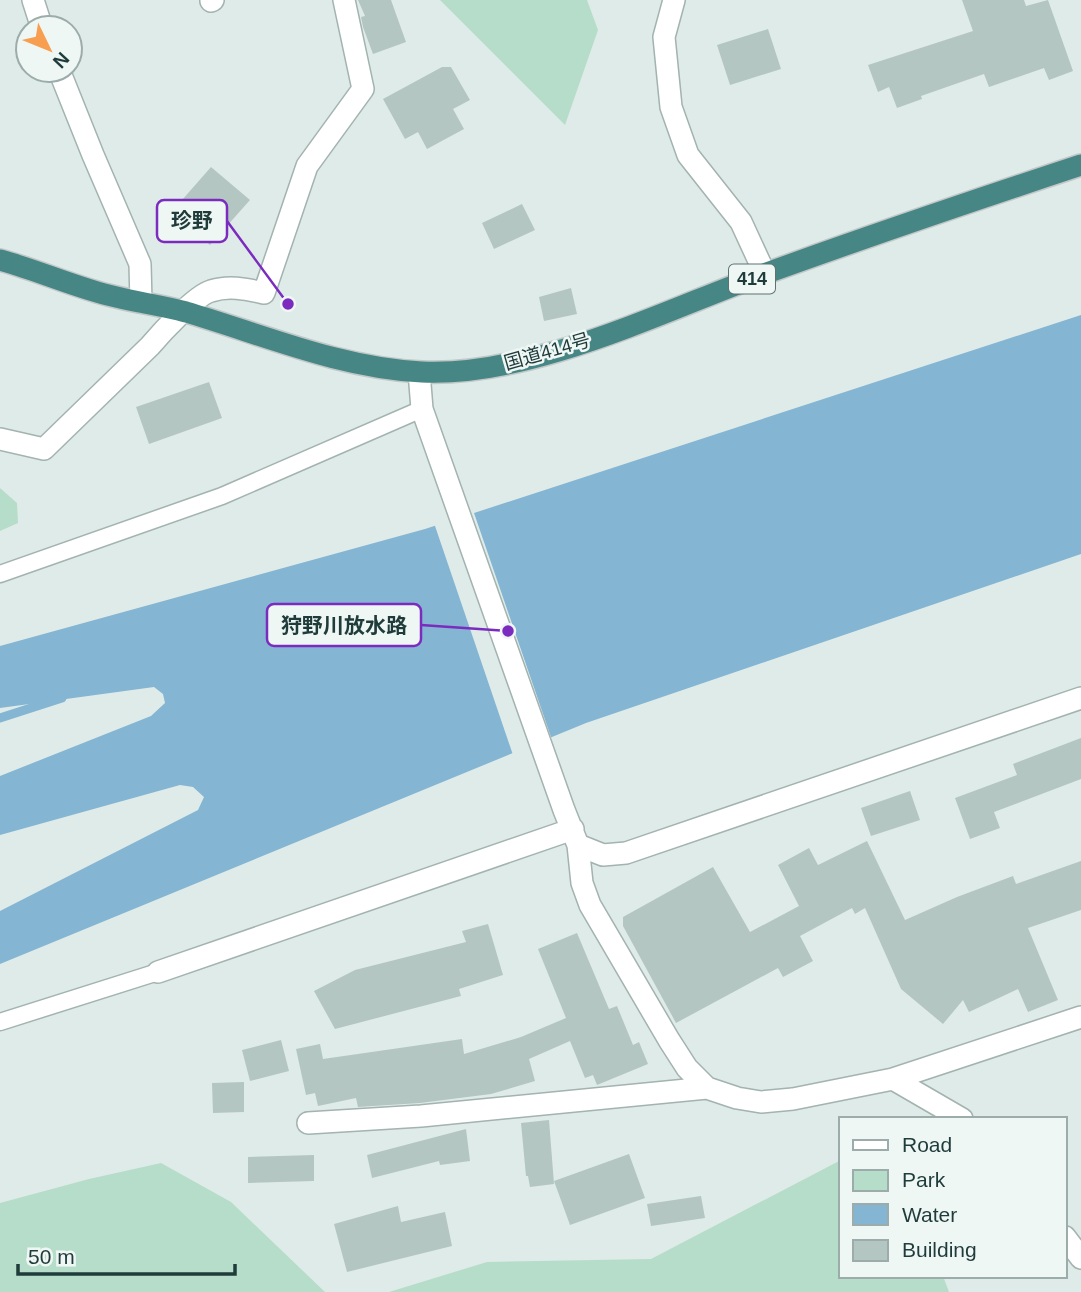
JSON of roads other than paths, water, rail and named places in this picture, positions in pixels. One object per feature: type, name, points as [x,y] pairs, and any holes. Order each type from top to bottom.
[{"type":"highway","name":"国道414号","points":[[0,260],[106,295],[184,312],[291,347],[419,372],[451,373],[516,362],[591,340],[765,274],[1081,165]]},
{"type":"street","points":[[0,439],[44,449],[208,291],[235,287],[264,293],[307,166],[363,89],[344,0]]},
{"type":"street","points":[[674,0],[664,37],[671,107],[688,155],[741,222],[765,274]]},
{"type":"street","points":[[65,84],[140,264],[141,302]]},
{"type":"street","points":[[419,372],[422,409],[571,828],[582,883],[590,905],[668,1040],[687,1068],[707,1088]]},
{"type":"street","points":[[571,828],[603,855],[626,853],[1081,698]]},
{"type":"street","points":[[158,972],[571,828]]},
{"type":"street","points":[[308,1123],[421,1116],[707,1088],[737,1098],[761,1102],[793,1099],[893,1079],[1081,1017]]},
{"type":"street","points":[[893,1079],[959,1117]]},
{"type":"street","points":[[1067,1240],[1081,1258]]},
{"type":"lane","points":[[0,575],[222,496],[422,409]]},
{"type":"lane","points":[[0,1022],[158,972]]},
{"type":"water","points":[[1081,315],[1081,554],[586,723],[0,964],[0,911],[198,810],[204,797],[193,787],[180,785],[0,835],[0,776],[151,716],[165,703],[163,694],[154,687],[0,708],[0,646],[425,529]]},
{"type":"waterway","points":[[0,718],[62,698]]},
{"type":"place","name":"珍野","points":[[288,304]]},
{"type":"place","name":"狩野川放水路","points":[[508,631]]}]
